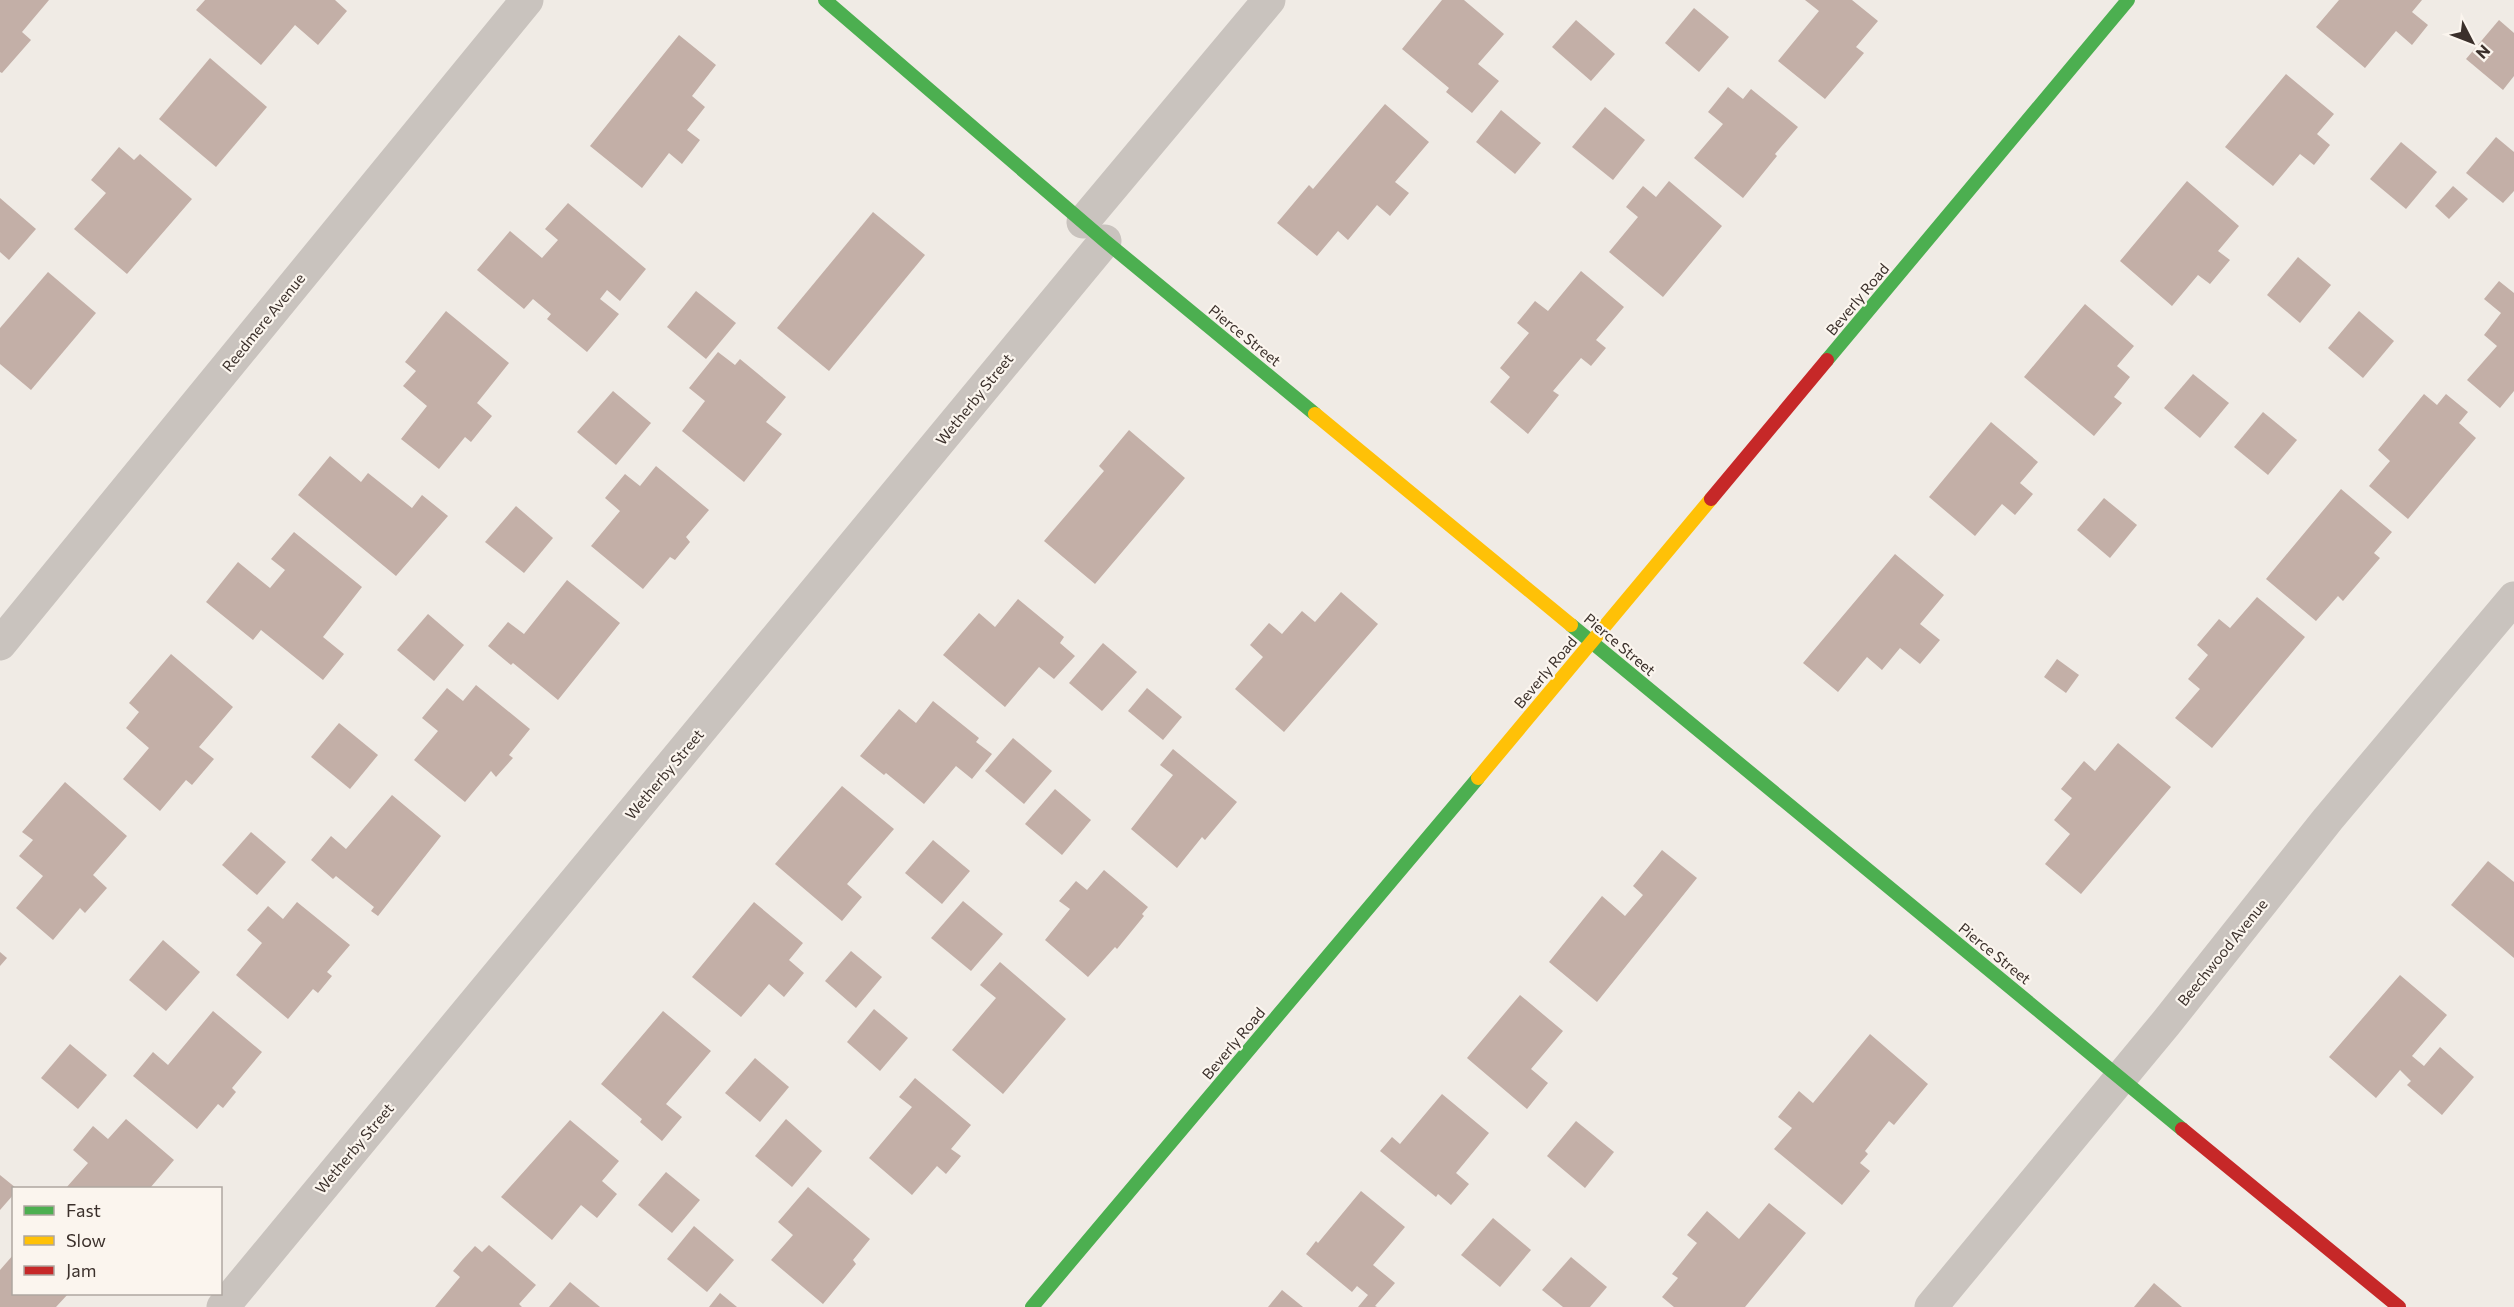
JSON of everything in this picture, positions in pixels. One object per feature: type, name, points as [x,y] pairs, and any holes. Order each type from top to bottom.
[{"type":"street","name":"Reedmere Avenue","points":[[0,644],[527,0]]},
{"type":"street","name":"Pierce Street","points":[[825,0],[1094,232],[2399,1307]]},
{"type":"street","name":"Wetherby Street","points":[[223,1307],[1094,232],[1269,0]]},
{"type":"street","name":"Beverly Road","points":[[1032,1307],[2128,0]]},
{"type":"street","name":"Beechwood Avenue","points":[[1931,1307],[2121,1078],[2328,819],[2514,598]]},
{"type":"building","points":[[0,0],[49,0],[22,32],[31,40],[2,73],[0,72]]},
{"type":"building","points":[[205,0],[335,0],[347,11],[318,45],[295,25],[261,65],[196,10]]},
{"type":"building","points":[[1442,0],[1464,0],[1504,34],[1478,64],[1499,81],[1472,113],[1446,92],[1449,88],[1402,49]]},
{"type":"building","points":[[1805,0],[1852,0],[1878,21],[1856,47],[1864,53],[1825,99],[1778,61],[1819,11]]},
{"type":"building","points":[[2339,0],[2422,0],[2412,12],[2428,25],[2412,45],[2396,31],[2365,68],[2316,27]]},
{"type":"building","points":[[1694,8],[1729,37],[1699,72],[1665,43]]},
{"type":"building","points":[[1576,20],[1615,54],[1591,81],[1552,47]]},
{"type":"building","points":[[2499,20],[2514,33],[2514,76],[2503,90],[2466,59]]},
{"type":"building","points":[[679,35],[716,65],[692,96],[705,107],[687,130],[700,140],[682,164],[669,153],[642,188],[590,146]]},
{"type":"building","points":[[210,58],[267,107],[216,167],[159,119]]},
{"type":"building","points":[[2286,74],[2334,114],[2317,134],[2330,145],[2314,165],[2300,154],[2273,186],[2225,147]]},
{"type":"building","points":[[1728,87],[1743,99],[1751,89],[1798,127],[1743,198],[1694,158],[1723,124],[1708,112]]},
{"type":"building","points":[[1385,104],[1429,142],[1395,182],[1409,193],[1390,216],[1377,205],[1348,240],[1338,231],[1317,256],[1277,223],[1309,185],[1313,189]]},
{"type":"building","points":[[1605,107],[1645,140],[1613,180],[1572,147]]},
{"type":"building","points":[[1501,110],[1541,143],[1515,174],[1476,142]]},
{"type":"building","points":[[2496,137],[2514,152],[2514,191],[2503,203],[2466,173]]},
{"type":"building","points":[[2401,142],[2437,172],[2406,209],[2370,179]]},
{"type":"building","points":[[119,147],[134,160],[140,154],[192,199],[127,274],[74,229],[106,193],[91,180]]},
{"type":"building","points":[[1669,181],[1722,226],[1663,297],[1609,252],[1638,217],[1626,207],[1643,186],[1656,197]]},
{"type":"building","points":[[2187,181],[2239,226],[2218,251],[2230,260],[2210,284],[2198,275],[2172,306],[2120,261]]},
{"type":"building","points":[[2453,186],[2468,199],[2449,219],[2435,206]]},
{"type":"building","points":[[0,198],[36,229],[9,260],[0,252]]},
{"type":"building","points":[[568,203],[646,269],[620,301],[607,290],[600,299],[619,314],[587,352],[547,319],[551,314],[533,299],[524,309],[477,270],[510,231],[542,258],[558,240],[545,229]]},
{"type":"building","points":[[873,212],[925,255],[829,371],[777,328]]},
{"type":"building","points":[[2298,257],[2331,285],[2300,323],[2267,295]]},
{"type":"building","points":[[1581,271],[1624,307],[1596,340],[1606,348],[1591,366],[1581,358],[1553,391],[1559,395],[1528,434],[1490,402],[1510,377],[1500,368],[1529,333],[1517,323],[1535,301],[1548,311]]},
{"type":"building","points":[[48,272],[96,313],[31,390],[0,364],[0,328]]},
{"type":"building","points":[[2499,281],[2514,293],[2514,391],[2500,408],[2467,380],[2497,346],[2484,335],[2501,313],[2484,299]]},
{"type":"building","points":[[696,291],[736,323],[706,359],[667,327]]},
{"type":"building","points":[[2085,304],[2134,346],[2117,366],[2130,377],[2114,397],[2122,403],[2094,436],[2024,377]]},
{"type":"building","points":[[446,311],[509,363],[477,403],[492,416],[471,442],[465,437],[439,469],[401,439],[427,406],[403,386],[416,371],[405,362]]},
{"type":"building","points":[[2359,311],[2394,341],[2363,378],[2328,348]]},
{"type":"building","points":[[718,352],[735,365],[740,359],[786,397],[766,422],[782,434],[744,482],[682,431],[705,401],[689,388]]},
{"type":"building","points":[[2193,374],[2229,403],[2200,438],[2164,408]]},
{"type":"building","points":[[613,391],[651,423],[616,465],[577,432]]},
{"type":"building","points":[[2424,394],[2437,405],[2446,394],[2468,412],[2459,423],[2476,438],[2408,519],[2369,486],[2390,461],[2378,450]]},
{"type":"building","points":[[2263,412],[2297,440],[2268,475],[2234,447]]},
{"type":"building","points":[[1991,422],[2038,462],[2020,483],[2033,494],[2015,515],[2002,504],[1975,536],[1929,497]]},
{"type":"building","points":[[1129,430],[1185,478],[1095,584],[1044,541],[1104,471],[1099,466]]},
{"type":"building","points":[[330,456],[361,482],[368,473],[412,508],[422,495],[448,516],[396,576],[298,495]]},
{"type":"building","points":[[656,466],[709,510],[686,537],[690,542],[675,560],[670,557],[643,589],[591,546],[620,511],[605,498],[625,474],[640,486]]},
{"type":"building","points":[[2341,489],[2392,532],[2374,553],[2380,558],[2343,601],[2338,596],[2316,621],[2266,579]]},
{"type":"building","points":[[2104,498],[2137,525],[2110,558],[2077,530]]},
{"type":"building","points":[[516,506],[553,538],[524,573],[485,542]]},
{"type":"building","points":[[294,532],[362,587],[323,637],[344,654],[323,680],[261,630],[253,640],[206,602],[238,562],[270,588],[285,570],[271,559]]},
{"type":"building","points":[[1895,554],[1944,595],[1920,624],[1940,640],[1920,664],[1900,648],[1882,670],[1867,657],[1838,692],[1803,663]]},
{"type":"building","points":[[567,580],[620,623],[558,700],[513,663],[511,665],[488,646],[508,622],[524,634]]},
{"type":"building","points":[[1341,592],[1378,624],[1284,732],[1235,689],[1263,657],[1250,645],[1269,623],[1282,634],[1302,611],[1315,622]]},
{"type":"building","points":[[2257,597],[2305,637],[2212,748],[2175,718],[2200,689],[2188,679],[2208,655],[2197,645],[2219,619],[2230,628]]},
{"type":"building","points":[[1018,599],[1064,637],[1060,643],[1075,656],[1054,679],[1039,667],[1005,707],[943,655],[979,613],[995,627]]},
{"type":"building","points":[[428,614],[464,645],[434,681],[397,650]]},
{"type":"building","points":[[1103,643],[1137,672],[1102,711],[1069,683]]},
{"type":"building","points":[[171,654],[233,707],[199,747],[214,759],[192,785],[186,780],[160,811],[123,779],[149,748],[126,728],[139,712],[129,703]]},
{"type":"building","points":[[2057,659],[2079,675],[2066,693],[2044,677]]},
{"type":"building","points":[[476,685],[530,729],[509,755],[513,758],[496,777],[491,771],[465,802],[414,760],[438,731],[422,718],[447,688],[463,701]]},
{"type":"building","points":[[1147,688],[1182,717],[1163,740],[1128,711]]},
{"type":"building","points":[[933,701],[979,738],[976,742],[992,754],[972,779],[956,766],[924,804],[886,773],[884,775],[860,756],[899,709],[916,723]]},
{"type":"building","points":[[339,723],[378,755],[350,789],[311,757]]},
{"type":"building","points":[[1013,738],[1052,771],[1024,804],[985,771]]},
{"type":"building","points":[[2118,743],[2171,787],[2081,894],[2045,864],[2070,834],[2054,820],[2072,798],[2061,789],[2084,761],[2095,771]]},
{"type":"building","points":[[1173,749],[1237,802],[1205,840],[1202,837],[1177,868],[1131,829],[1173,775],[1160,765]]},
{"type":"building","points":[[65,782],[127,836],[93,875],[107,888],[85,913],[80,908],[53,940],[16,908],[43,876],[19,856],[33,840],[22,832]]},
{"type":"building","points":[[842,786],[894,829],[847,884],[862,897],[842,921],[775,864]]},
{"type":"building","points":[[1055,789],[1091,820],[1062,855],[1025,824]]},
{"type":"building","points":[[392,795],[441,836],[378,916],[371,911],[374,907],[336,876],[333,879],[311,860],[331,836],[346,849]]},
{"type":"building","points":[[251,832],[286,862],[257,895],[222,865]]},
{"type":"building","points":[[933,840],[970,871],[942,904],[905,873]]},
{"type":"building","points":[[1662,850],[1697,878],[1597,1002],[1549,962],[1602,896],[1625,916],[1643,895],[1633,886]]},
{"type":"building","points":[[2488,861],[2514,882],[2514,958],[2451,905]]},
{"type":"building","points":[[1104,870],[1148,907],[1142,914],[1144,916],[1117,949],[1115,947],[1088,977],[1045,940],[1070,909],[1059,901],[1076,881],[1087,890]]},
{"type":"building","points":[[963,901],[1003,934],[971,971],[931,938]]},
{"type":"building","points":[[297,902],[350,945],[327,972],[332,976],[318,993],[313,989],[288,1019],[236,975],[262,943],[247,930],[268,906],[283,919]]},
{"type":"building","points":[[754,902],[803,943],[789,960],[804,973],[784,997],[769,984],[741,1017],[692,977]]},
{"type":"building","points":[[163,940],[200,972],[166,1011],[129,980]]},
{"type":"building","points":[[851,951],[882,977],[856,1008],[825,981]]},
{"type":"building","points":[[0,952],[7,958],[0,966]]},
{"type":"building","points":[[1000,962],[1066,1019],[1003,1094],[952,1050],[996,998],[980,985]]},
{"type":"building","points":[[2400,975],[2447,1015],[2412,1056],[2424,1066],[2440,1047],[2474,1077],[2442,1115],[2407,1085],[2411,1081],[2400,1070],[2376,1098],[2329,1057]]},
{"type":"building","points":[[1520,995],[1563,1031],[1531,1069],[1548,1083],[1527,1109],[1467,1058]]},
{"type":"building","points":[[874,1009],[908,1038],[880,1071],[847,1042]]},
{"type":"building","points":[[213,1011],[262,1052],[232,1088],[236,1092],[223,1108],[218,1104],[197,1129],[133,1076],[153,1052],[168,1065]]},
{"type":"building","points":[[663,1011],[711,1051],[666,1104],[682,1117],[662,1141],[640,1122],[642,1119],[601,1084]]},
{"type":"building","points":[[1870,1034],[1928,1084],[1894,1125],[1889,1121],[1865,1151],[1868,1154],[1860,1163],[1870,1171],[1842,1205],[1774,1149],[1792,1128],[1778,1117],[1799,1091],[1813,1103]]},
{"type":"building","points":[[70,1044],[107,1075],[78,1109],[41,1078]]},
{"type":"building","points":[[755,1058],[789,1087],[760,1122],[725,1093]]},
{"type":"building","points":[[915,1078],[971,1125],[951,1149],[961,1156],[946,1174],[937,1166],[912,1195],[869,1158],[912,1107],[899,1097]]},
{"type":"building","points":[[1442,1094],[1489,1133],[1456,1173],[1469,1184],[1451,1205],[1438,1194],[1436,1197],[1380,1151],[1392,1137],[1400,1144]]},
{"type":"building","points":[[126,1119],[174,1160],[151,1187],[67,1187],[88,1163],[73,1150],[93,1126],[108,1139]]},
{"type":"building","points":[[786,1119],[822,1151],[792,1187],[755,1156]]},
{"type":"building","points":[[570,1120],[619,1161],[602,1181],[617,1194],[597,1218],[581,1205],[552,1240],[501,1197]]},
{"type":"building","points":[[1576,1121],[1614,1152],[1585,1188],[1547,1156]]},
{"type":"building","points":[[666,1172],[700,1200],[672,1233],[638,1205]]},
{"type":"building","points":[[0,1175],[15,1187],[12,1187],[12,1196],[0,1210]]},
{"type":"building","points":[[808,1187],[870,1239],[853,1260],[856,1264],[823,1304],[771,1260],[793,1235],[778,1222]]},
{"type":"building","points":[[1361,1191],[1405,1227],[1373,1265],[1395,1283],[1375,1306],[1377,1307],[1358,1307],[1368,1295],[1357,1286],[1352,1292],[1306,1254],[1316,1241],[1318,1243]]},
{"type":"building","points":[[1769,1203],[1806,1233],[1745,1307],[1674,1307],[1662,1297],[1678,1278],[1672,1274],[1697,1243],[1687,1235],[1707,1211],[1739,1239]]},
{"type":"building","points":[[1493,1218],[1531,1250],[1500,1287],[1461,1255]]},
{"type":"building","points":[[694,1226],[734,1260],[707,1292],[667,1259]]},
{"type":"building","points":[[489,1245],[536,1285],[519,1304],[522,1307],[435,1307],[460,1277],[453,1271],[463,1259],[475,1246],[482,1252]]},
{"type":"building","points":[[12,1256],[12,1295],[67,1295],[56,1307],[0,1307],[0,1270]]},
{"type":"building","points":[[1571,1257],[1607,1287],[1590,1307],[1563,1307],[1542,1290]]},
{"type":"building","points":[[570,1282],[600,1307],[549,1307]]},
{"type":"building","points":[[2154,1283],[2182,1307],[2134,1307]]},
{"type":"building","points":[[1282,1290],[1303,1307],[1268,1307]]},
{"type":"building","points":[[720,1293],[737,1307],[709,1307]]},
{"type":"traffic: fast","points":[[825,0],[1105,241],[1315,414]]},
{"type":"traffic: fast","points":[[1827,360],[2128,0]]},
{"type":"traffic: fast","points":[[1571,625],[2182,1129]]},
{"type":"traffic: fast","points":[[1032,1307],[1478,778]]},
{"type":"traffic: slow","points":[[1315,414],[1571,625]]},
{"type":"traffic: slow","points":[[1478,778],[1711,499]]},
{"type":"traffic: jam","points":[[1711,499],[1827,360]]},
{"type":"traffic: jam","points":[[2182,1129],[2399,1307]]}]
